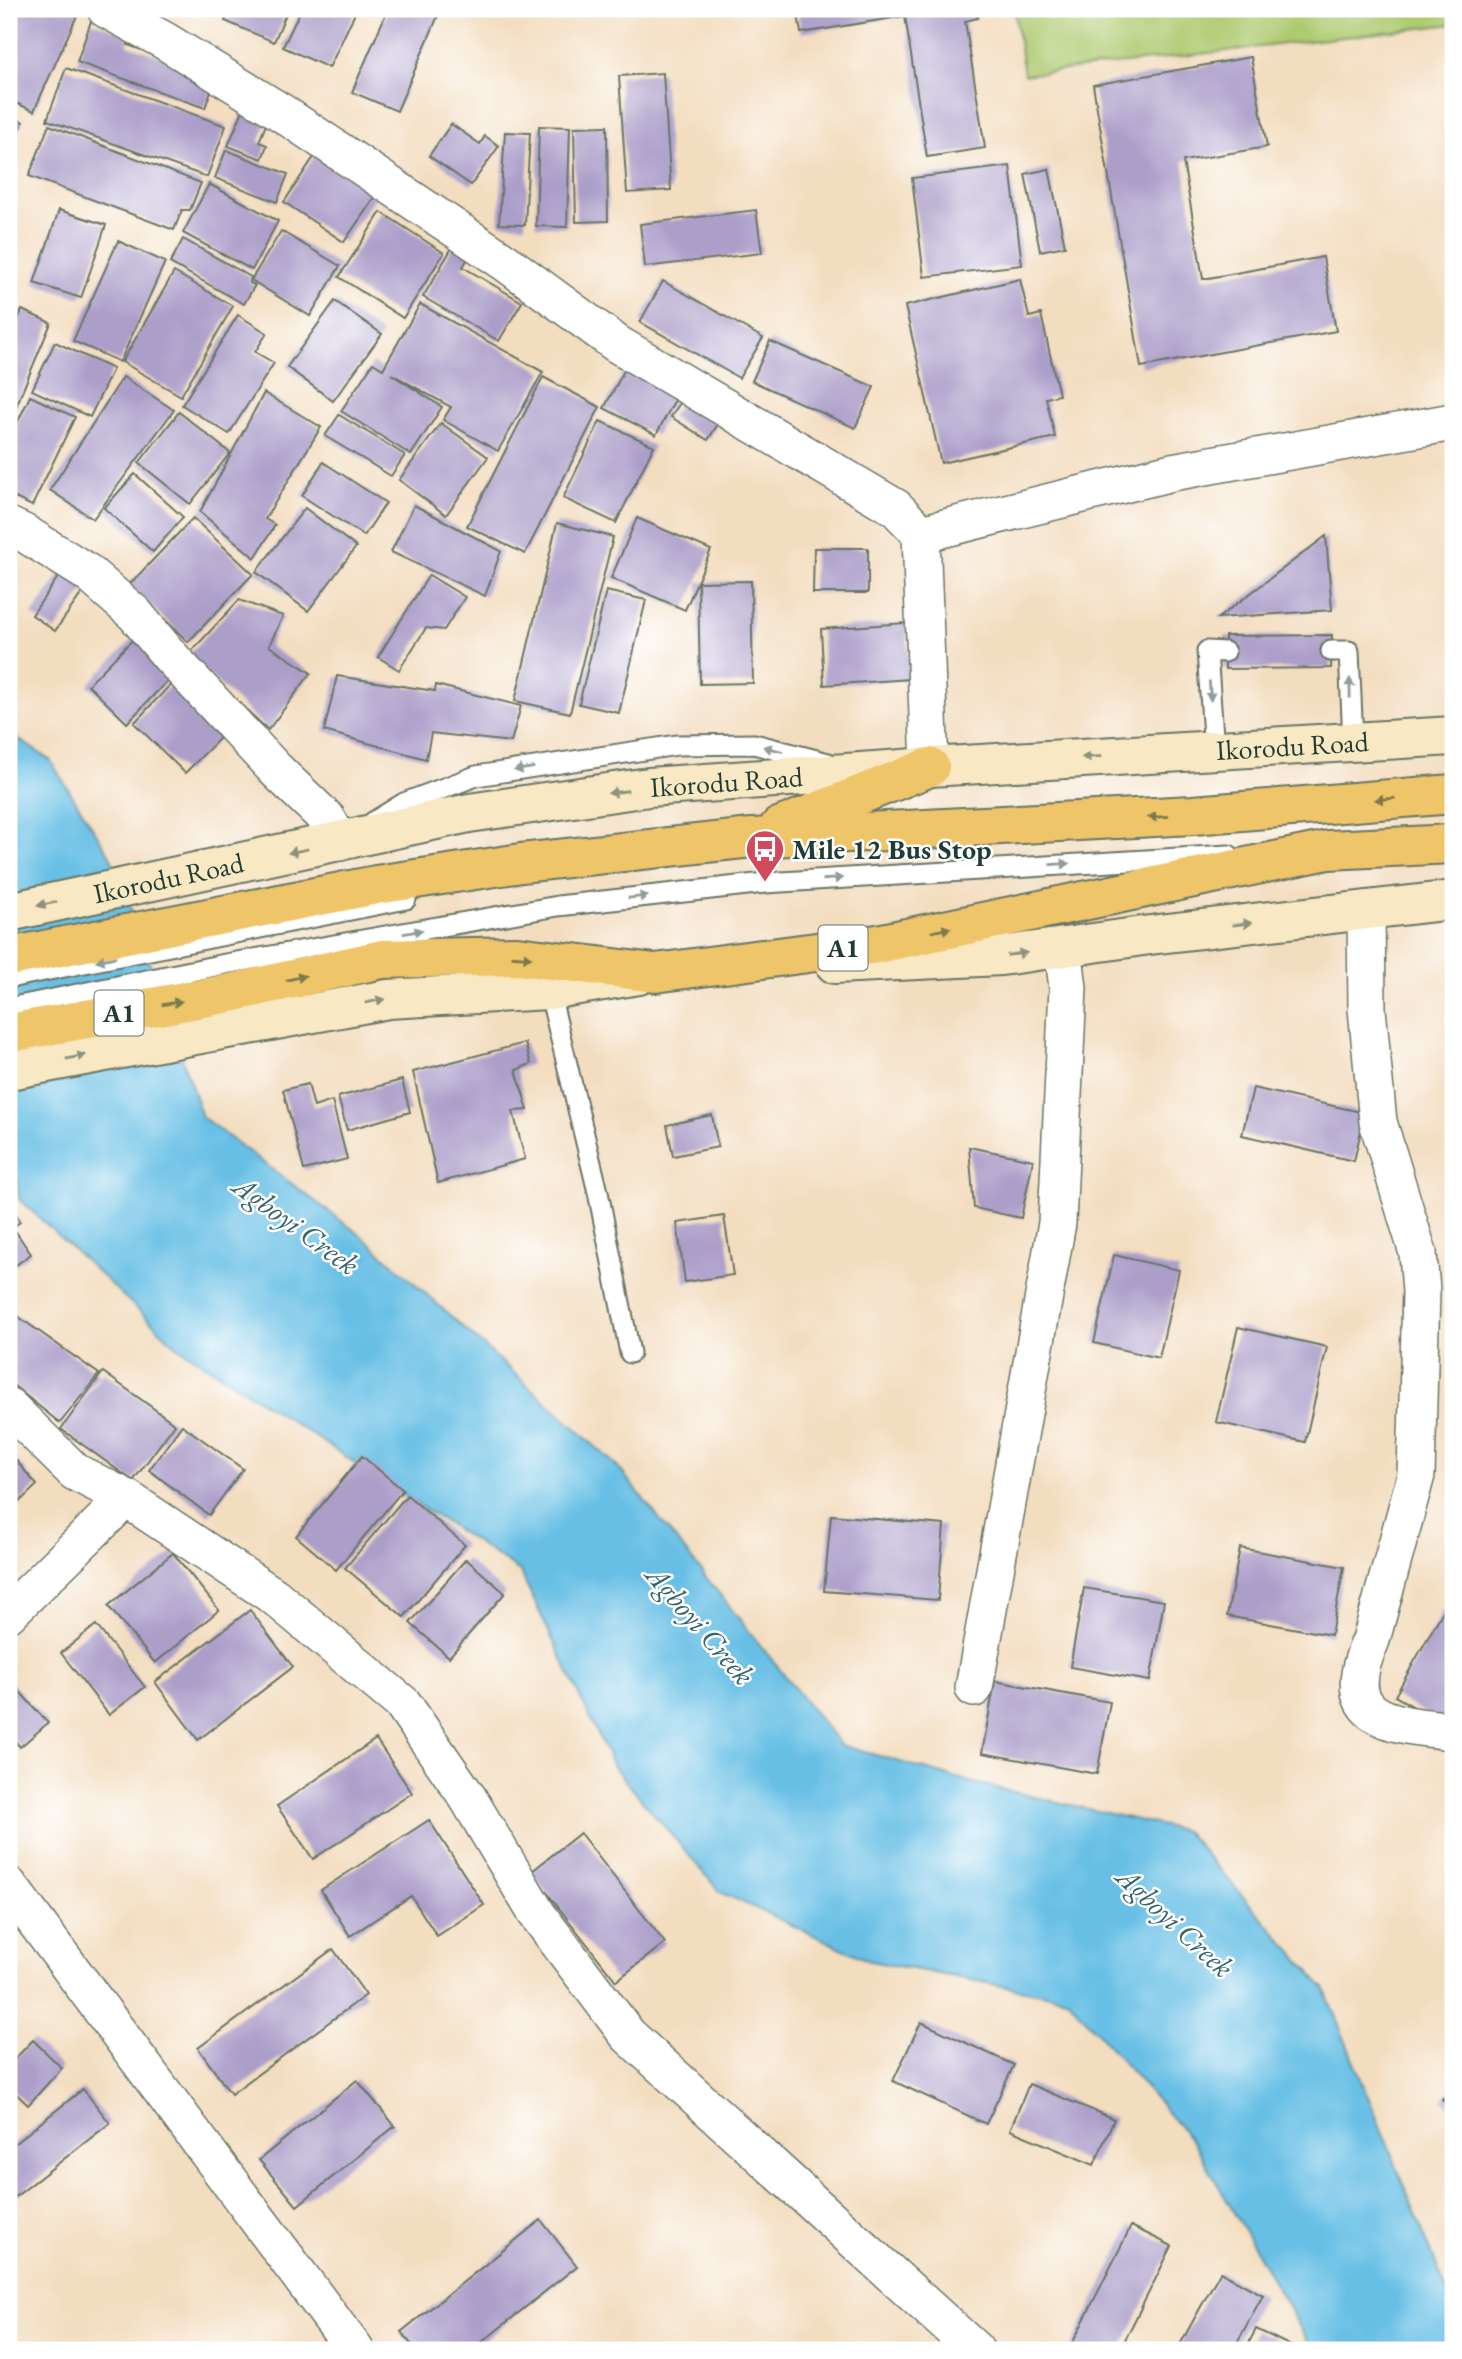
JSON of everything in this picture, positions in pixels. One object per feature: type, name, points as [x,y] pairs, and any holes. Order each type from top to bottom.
[{"type":"highway","points":[[752,838],[930,767]]},
{"type":"highway","name":"Ikorodu Road","points":[[9,957],[219,926],[376,885],[521,863],[752,838],[1194,815],[1453,794]]},
{"type":"highway","name":"A1","points":[[9,1032],[230,995],[382,959],[517,956],[655,972],[877,944],[1328,850],[1453,844]]},
{"type":"street","points":[[106,9],[165,41],[290,118],[505,262],[617,344],[896,508],[921,534],[930,767]]},
{"type":"street","points":[[921,534],[1172,472],[1453,422]]},
{"type":"street","points":[[9,526],[88,573],[135,614],[169,655],[276,770],[327,818],[340,842]]},
{"type":"street","name":"Ikorodu Road","points":[[9,912],[469,813],[649,787],[930,767],[1453,736]]},
{"type":"street","points":[[9,1070],[230,995],[388,999],[549,990],[655,972],[1001,956],[1453,900]]},
{"type":"street","points":[[1366,910],[1367,1009],[1378,1122],[1418,1253],[1421,1291],[1416,1475],[1371,1640],[1361,1662],[1357,1685],[1365,1703],[1378,1717],[1399,1725],[1453,1731]]},
{"type":"street","points":[[974,1688],[1057,1223],[1068,988],[1063,947]]},
{"type":"street","points":[[9,1407],[75,1472],[126,1498],[275,1597],[403,1704],[468,1798],[537,1914],[628,2035],[975,2350]]},
{"type":"street","points":[[9,1613],[126,1498]]},
{"type":"street","points":[[9,1886],[355,2350]]},
{"type":"lane","points":[[1214,750],[1207,651],[1225,652]]},
{"type":"lane","points":[[1331,651],[1349,651],[1353,742]]},
{"type":"lane","points":[[9,1008],[230,995],[558,906],[765,883],[1328,850]]},
{"type":"lane","points":[[9,978],[219,926]]},
{"type":"lane","points":[[549,990],[598,1192],[631,1353]]},
{"type":"green space","points":[[1014,9],[1453,9],[1453,24],[1024,75]]},
{"type":"water","name":"Agboyi Creek","points":[[9,733],[50,760],[109,854],[121,880],[202,1117],[363,1237],[617,1466],[840,1745],[974,1783],[1185,1831],[1324,1988],[1453,2306],[1453,2350],[1313,2350],[1194,2143],[1067,1998],[870,1961],[720,1892],[613,1766],[520,1571],[178,1347],[19,1199],[9,1116]]},
{"type":"building","points":[[19,9],[80,9],[34,111],[9,100],[9,30]]},
{"type":"building","points":[[230,9],[288,9],[274,42],[225,21]]},
{"type":"building","points":[[301,9],[357,9],[329,68],[283,47]]},
{"type":"building","points":[[388,9],[441,9],[397,111],[352,92]]},
{"type":"building","points":[[797,9],[976,9],[978,18],[965,21],[985,148],[927,157],[905,16],[801,33]]},
{"type":"building","points":[[91,21],[129,35],[128,45],[216,76],[205,108],[77,62]]},
{"type":"building","points":[[1251,57],[1267,147],[1183,161],[1203,279],[1323,257],[1336,331],[1141,367],[1093,85]]},
{"type":"building","points":[[66,68],[226,126],[207,177],[47,120]]},
{"type":"building","points":[[663,73],[671,190],[627,193],[619,76]]},
{"type":"building","points":[[245,105],[270,114],[259,142],[267,145],[262,159],[228,146]]},
{"type":"building","points":[[9,114],[23,122],[9,149]]},
{"type":"building","points":[[451,124],[480,144],[485,136],[499,146],[471,185],[429,156]]},
{"type":"building","points":[[49,125],[201,183],[190,210],[182,210],[174,230],[29,176]]},
{"type":"building","points":[[539,126],[570,127],[567,227],[536,226]]},
{"type":"building","points":[[607,126],[608,221],[576,222],[574,127]]},
{"type":"building","points":[[505,132],[530,133],[525,225],[499,224]]},
{"type":"building","points":[[226,150],[288,174],[277,202],[215,178]]},
{"type":"building","points":[[316,154],[377,194],[344,242],[284,202]]},
{"type":"building","points":[[1010,166],[1022,265],[924,277],[912,178]]},
{"type":"building","points":[[1049,169],[1065,246],[1040,251],[1025,174]]},
{"type":"building","points":[[209,184],[278,221],[252,270],[183,233]]},
{"type":"building","points":[[59,210],[106,225],[81,298],[34,283]]},
{"type":"building","points":[[756,210],[762,253],[645,267],[640,224]]},
{"type":"building","points":[[381,212],[444,253],[403,318],[339,277]]},
{"type":"building","points":[[281,231],[340,266],[310,316],[251,280]]},
{"type":"building","points":[[183,239],[251,277],[250,283],[255,285],[244,304],[170,263]]},
{"type":"building","points":[[118,241],[165,262],[120,362],[73,341]]},
{"type":"building","points":[[456,241],[472,251],[463,267],[522,302],[499,341],[423,297]]},
{"type":"building","points":[[174,272],[233,306],[181,396],[122,362]]},
{"type":"building","points":[[1020,279],[1029,317],[1041,314],[1059,395],[1046,398],[1055,437],[941,463],[905,306]]},
{"type":"building","points":[[663,281],[763,338],[739,378],[640,322]]},
{"type":"building","points":[[335,301],[382,334],[333,401],[287,367]]},
{"type":"building","points":[[420,304],[543,372],[498,451],[443,420],[451,407],[391,374],[442,407],[411,455],[341,411],[373,363],[383,369]]},
{"type":"building","points":[[9,307],[18,312],[9,331]]},
{"type":"building","points":[[22,310],[51,323],[9,423],[9,341]]},
{"type":"building","points":[[238,315],[267,333],[255,352],[274,363],[229,434],[182,405]]},
{"type":"building","points":[[770,341],[874,387],[855,428],[752,381]]},
{"type":"building","points":[[55,342],[113,369],[90,417],[32,390]]},
{"type":"building","points":[[626,367],[678,394],[656,435],[604,408]]},
{"type":"building","points":[[123,377],[174,410],[93,519],[50,490]]},
{"type":"building","points":[[543,377],[600,407],[525,554],[467,526]]},
{"type":"building","points":[[264,393],[321,427],[265,519],[275,525],[255,558],[200,512]]},
{"type":"building","points":[[685,395],[722,417],[708,440],[671,417]]},
{"type":"building","points":[[30,396],[75,417],[32,506],[9,495],[9,440]]},
{"type":"building","points":[[179,412],[230,453],[190,504],[139,463]]},
{"type":"building","points":[[339,415],[405,455],[391,476],[325,436]]},
{"type":"building","points":[[600,421],[654,446],[616,523],[563,498]]},
{"type":"building","points":[[441,423],[488,457],[446,515],[399,480]]},
{"type":"building","points":[[323,462],[386,503],[364,536],[302,496]]},
{"type":"building","points":[[135,474],[183,517],[153,552],[104,508]]},
{"type":"building","points":[[414,505],[501,551],[485,596],[391,552]]},
{"type":"building","points":[[305,508],[356,547],[308,611],[256,572]]},
{"type":"building","points":[[193,518],[253,574],[188,642],[129,585]]},
{"type":"building","points":[[637,518],[711,550],[685,610],[611,578]]},
{"type":"building","points":[[557,523],[613,537],[570,713],[515,701]]},
{"type":"building","points":[[1326,536],[1332,610],[1218,618]]},
{"type":"building","points":[[814,548],[868,548],[868,593],[813,593]]},
{"type":"building","points":[[65,567],[89,583],[55,631],[32,615]]},
{"type":"building","points":[[429,575],[465,597],[444,630],[426,628],[399,670],[378,657]]},
{"type":"building","points":[[751,581],[753,683],[700,684],[698,582]]},
{"type":"building","points":[[606,591],[646,600],[619,713],[579,704]]},
{"type":"building","points":[[239,600],[283,616],[269,646],[311,673],[268,730],[188,655]]},
{"type":"building","points":[[906,623],[910,679],[824,685],[821,629]]},
{"type":"building","points":[[141,631],[174,674],[127,723],[88,685]]},
{"type":"building","points":[[1332,635],[1331,668],[1225,669],[1225,636]]},
{"type":"building","points":[[337,676],[435,691],[436,685],[521,706],[511,742],[431,733],[426,759],[324,731]]},
{"type":"building","points":[[175,680],[227,731],[185,773],[134,723]]},
{"type":"building","points":[[525,1043],[531,1064],[516,1070],[528,1110],[513,1111],[525,1159],[438,1183],[413,1072]]},
{"type":"building","points":[[402,1080],[410,1112],[347,1130],[338,1097]]},
{"type":"building","points":[[308,1084],[314,1107],[332,1101],[347,1159],[304,1170],[283,1090]]},
{"type":"building","points":[[1253,1088],[1365,1113],[1354,1161],[1242,1135]]},
{"type":"building","points":[[712,1115],[718,1147],[673,1156],[667,1125]]},
{"type":"building","points":[[969,1147],[1033,1160],[1021,1218],[974,1208]]},
{"type":"building","points":[[9,1204],[20,1222],[9,1230]]},
{"type":"building","points":[[724,1216],[733,1275],[685,1282],[677,1223]]},
{"type":"building","points":[[16,1232],[31,1254],[9,1270],[9,1237]]},
{"type":"building","points":[[1114,1255],[1179,1270],[1159,1358],[1094,1343]]},
{"type":"building","points":[[9,1310],[99,1374],[60,1423],[9,1382]]},
{"type":"building","points":[[1238,1327],[1327,1347],[1305,1442],[1216,1422]]},
{"type":"building","points":[[103,1372],[175,1424],[133,1481],[61,1429]]},
{"type":"building","points":[[182,1425],[243,1469],[209,1515],[149,1470]]},
{"type":"building","points":[[9,1452],[37,1485],[9,1512]]},
{"type":"building","points":[[362,1456],[403,1490],[336,1570],[296,1536]]},
{"type":"building","points":[[407,1495],[465,1545],[404,1617],[345,1568]]},
{"type":"building","points":[[831,1515],[944,1525],[938,1600],[824,1591]]},
{"type":"building","points":[[1453,1534],[1453,1556],[1447,1555]]},
{"type":"building","points":[[1240,1548],[1344,1567],[1331,1635],[1227,1616]]},
{"type":"building","points":[[173,1553],[219,1610],[155,1663],[108,1606]]},
{"type":"building","points":[[466,1559],[505,1593],[449,1657],[410,1623]]},
{"type":"building","points":[[1084,1588],[1164,1601],[1150,1681],[1070,1667]]},
{"type":"building","points":[[1453,1593],[1453,1729],[1395,1696]]},
{"type":"building","points":[[250,1610],[293,1667],[198,1740],[155,1682]]},
{"type":"building","points":[[96,1625],[145,1687],[109,1715],[61,1653]]},
{"type":"building","points":[[995,1681],[1110,1702],[1097,1774],[982,1753]]},
{"type":"building","points":[[12,1683],[48,1723],[20,1747],[9,1734],[9,1686]]},
{"type":"building","points":[[376,1739],[412,1793],[313,1859],[277,1806]]},
{"type":"building","points":[[429,1820],[484,1905],[437,1936],[411,1896],[350,1936],[321,1890]]},
{"type":"building","points":[[580,1833],[665,1943],[616,1981],[531,1872]]},
{"type":"building","points":[[333,1949],[366,1995],[231,2094],[198,2048]]},
{"type":"building","points":[[921,2022],[1014,2065],[986,2124],[893,2081]]},
{"type":"building","points":[[33,2040],[62,2068],[28,2105],[9,2087],[9,2065]]},
{"type":"building","points":[[357,2080],[395,2126],[297,2206],[259,2160]]},
{"type":"building","points":[[1029,2084],[1114,2119],[1094,2165],[1010,2130]]},
{"type":"building","points":[[83,2089],[110,2123],[15,2197],[9,2189],[9,2148]]},
{"type":"building","points":[[1453,2089],[1453,2112],[1442,2099]]},
{"type":"building","points":[[541,2220],[577,2266],[472,2350],[416,2350],[401,2332]]},
{"type":"building","points":[[1131,2226],[1172,2246],[1120,2350],[1069,2350]]},
{"type":"building","points":[[1220,2272],[1263,2295],[1233,2350],[1177,2350]]},
{"type":"building","points":[[1256,2329],[1299,2350],[1245,2350]]},
{"type":"place","name":"Mile 12 Bus Stop","points":[[765,883]]}]
